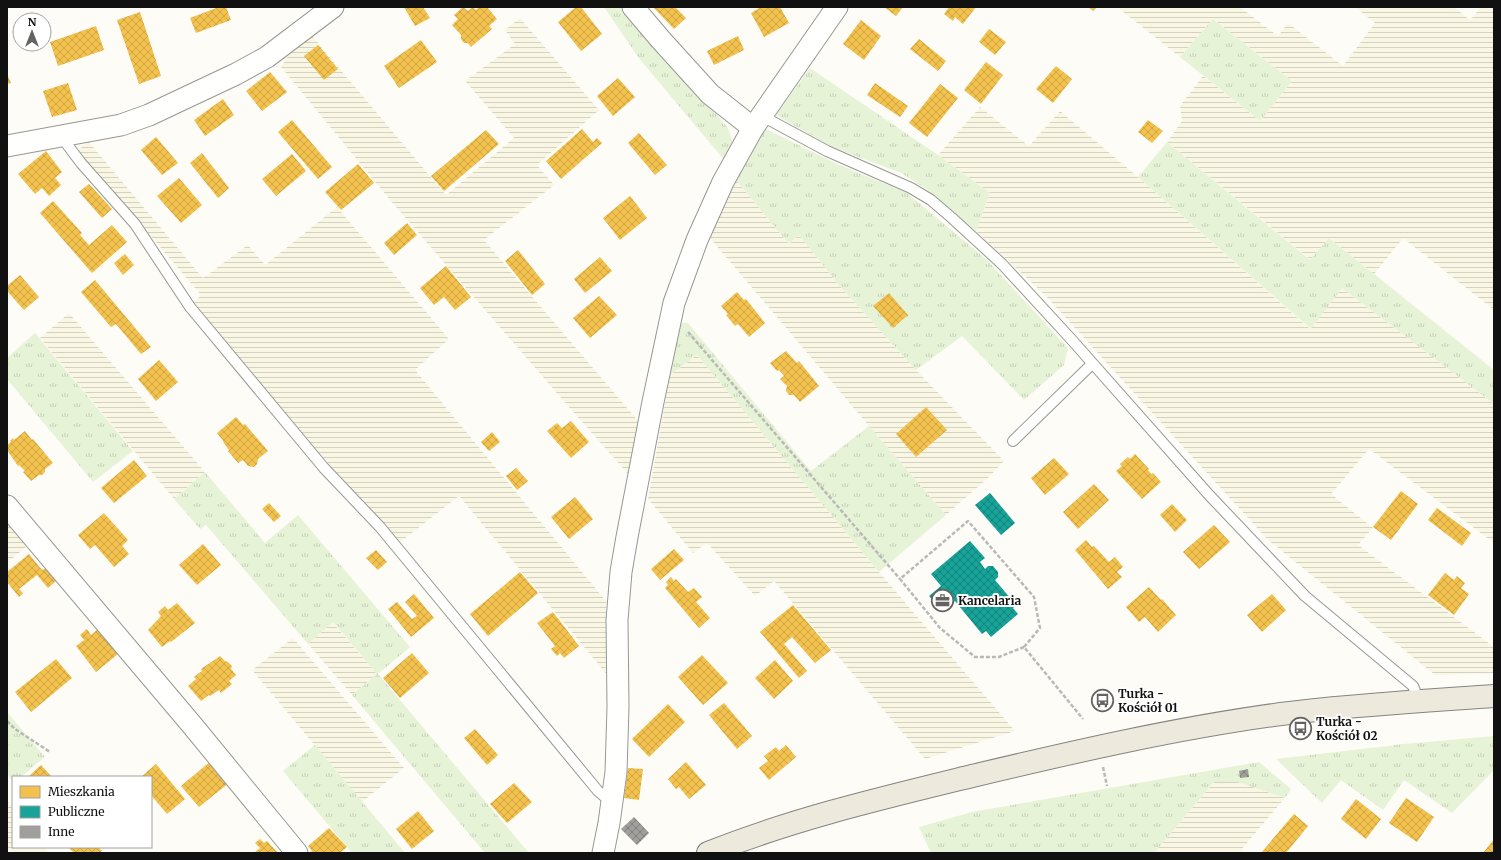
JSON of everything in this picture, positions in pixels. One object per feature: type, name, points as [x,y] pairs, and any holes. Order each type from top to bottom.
[{"type":"main road","points":[[708,853],[750,837],[841,808],[1098,748],[1243,720],[1337,708],[1494,696]]},
{"type":"street","points":[[7,146],[60,135],[121,125],[149,115],[267,57],[333,7]]},
{"type":"street","points":[[633,7],[710,94],[758,122]]},
{"type":"street","points":[[603,853],[616,772],[617,620],[620,579],[628,530],[672,312],[697,240],[723,182],[758,122],[837,7]]},
{"type":"street","points":[[7,506],[197,731],[297,853]]},
{"type":"lane","points":[[758,122],[911,188],[930,200],[1002,264],[1210,496],[1305,596],[1413,686],[1419,701]]},
{"type":"lane","points":[[60,135],[81,163],[135,224],[190,307],[324,468],[380,527],[598,791],[612,803]]},
{"type":"lane","points":[[1013,441],[1092,364]]},
{"type":"path","points":[[672,312],[940,628],[975,657],[999,657],[1024,647],[1040,628],[1034,597],[968,521],[900,579]]},
{"type":"path","points":[[1024,647],[1083,719]]},
{"type":"path","points":[[7,721],[15,729],[50,752]]},
{"type":"path","points":[[1103,767],[1107,786]]},
{"type":"shaded area","points":[[1117,7],[1240,7],[1278,36],[1288,23],[1343,66],[1375,23],[1355,7],[1454,7],[1470,20],[1481,7],[1494,7],[1494,310],[1403,238],[1374,274],[1329,238],[1311,260],[1167,142],[1182,121],[1180,106],[1203,76],[1260,121],[1292,81],[1213,19],[1180,57]]},
{"type":"shaded area","points":[[520,18],[599,110],[537,165],[554,185],[484,240],[639,422],[628,474],[390,200],[281,67],[288,56],[312,36],[446,195],[514,138],[465,81],[515,44],[505,30]]},
{"type":"shaded area","points":[[980,107],[1029,146],[1060,111],[1138,177],[1310,329],[1342,288],[1494,404],[1494,543],[1369,449],[1331,494],[1373,528],[1358,545],[1494,647],[1494,673],[1435,675],[1268,540],[1044,294],[976,231],[990,193],[938,155]]},
{"type":"shaded area","points":[[88,141],[203,278],[248,245],[265,265],[337,207],[449,339],[415,370],[606,601],[608,676],[459,496],[399,543],[246,371],[193,303],[201,295],[78,151]]},
{"type":"shaded area","points":[[736,180],[789,244],[799,235],[838,284],[916,370],[1004,461],[988,478],[946,515],[709,237]]},
{"type":"shaded area","points":[[69,313],[205,472],[174,499],[40,338]]},
{"type":"shaded area","points":[[697,355],[1015,731],[925,759],[774,581],[755,596],[707,543],[693,553],[648,499],[670,375]]},
{"type":"shaded area","points":[[7,513],[32,542],[7,563]]},
{"type":"shaded area","points":[[332,622],[377,674],[352,695],[308,644]]},
{"type":"shaded area","points":[[293,638],[404,768],[362,802],[252,670]]},
{"type":"shaded area","points":[[1214,782],[1238,782],[1285,798],[1241,850],[1245,853],[1154,853]]},
{"type":"shaded area","points":[[7,801],[12,808],[12,848],[46,848],[50,853],[13,853],[7,847]]},
{"type":"green space","points":[[604,7],[625,7],[728,128],[734,146],[725,161],[638,57]]},
{"type":"green space","points":[[1213,19],[1292,81],[1260,121],[1180,57]]},
{"type":"green space","points":[[810,68],[938,155],[990,193],[976,231],[926,189],[901,173],[832,147],[776,115]]},
{"type":"green space","points":[[764,128],[837,164],[907,193],[986,259],[1068,348],[1064,365],[1024,400],[962,336],[916,370],[838,284],[799,235],[789,244],[736,180]]},
{"type":"green space","points":[[1167,142],[1310,260],[1329,238],[1494,370],[1494,404],[1342,288],[1311,329],[1138,177]]},
{"type":"green space","points":[[678,323],[688,323],[811,471],[869,426],[946,515],[879,572],[697,355],[670,375]]},
{"type":"green space","points":[[35,333],[133,451],[93,482],[7,379],[7,358]]},
{"type":"green space","points":[[205,472],[265,543],[298,515],[410,647],[378,674],[529,853],[485,853],[352,695],[377,674],[333,622],[308,644],[206,525],[200,529],[174,499]]},
{"type":"green space","points":[[7,712],[45,757],[22,776],[12,776],[12,780],[7,774]]},
{"type":"green space","points":[[1494,736],[1494,770],[1452,813],[1404,780],[1383,810],[1341,780],[1322,803],[1276,759],[1404,744]]},
{"type":"green space","points":[[315,745],[405,853],[352,853],[283,771]]},
{"type":"green space","points":[[1259,762],[1291,789],[1285,798],[1238,782],[1214,782],[1154,853],[931,853],[919,827],[972,812]]},
{"type":"building: Mieszkania","points":[[219,7],[226,7],[231,20],[196,33],[190,18]]},
{"type":"building: Mieszkania","points":[[404,7],[423,7],[430,18],[415,26]]},
{"type":"building: Mieszkania","points":[[463,7],[468,11],[473,7],[476,10],[479,7],[487,7],[497,19],[489,26],[492,29],[471,47],[468,43],[464,43],[461,39],[461,35],[452,25],[458,19],[454,15]]},
{"type":"building: Mieszkania","points":[[576,7],[581,7],[602,34],[581,51],[558,22]]},
{"type":"building: Mieszkania","points":[[675,7],[686,18],[674,29],[654,8]]},
{"type":"building: Mieszkania","points":[[761,7],[780,7],[789,23],[764,37],[751,13]]},
{"type":"building: Mieszkania","points":[[884,7],[903,7],[896,16]]},
{"type":"building: Mieszkania","points":[[949,7],[976,7],[963,24],[955,17],[953,21],[944,14]]},
{"type":"building: Mieszkania","points":[[1088,7],[1097,7],[1093,11]]},
{"type":"building: Mieszkania","points":[[140,12],[161,76],[139,84],[117,20]]},
{"type":"building: Mieszkania","points":[[861,20],[881,36],[864,60],[843,44]]},
{"type":"building: Mieszkania","points":[[96,26],[104,50],[58,66],[52,48],[52,41]]},
{"type":"building: Mieszkania","points":[[989,29],[1006,42],[995,55],[979,42]]},
{"type":"building: Mieszkania","points":[[738,36],[744,50],[714,65],[707,51]]},
{"type":"building: Mieszkania","points":[[919,39],[946,61],[938,71],[910,49]]},
{"type":"building: Mieszkania","points":[[421,40],[437,62],[399,88],[384,66]]},
{"type":"building: Mieszkania","points":[[318,45],[338,69],[324,80],[304,56]]},
{"type":"building: Mieszkania","points":[[986,62],[1003,75],[981,104],[964,90]]},
{"type":"building: Mieszkania","points":[[1056,66],[1072,79],[1053,103],[1036,89]]},
{"type":"building: Mieszkania","points":[[270,72],[287,92],[262,111],[246,91]]},
{"type":"building: Mieszkania","points":[[7,74],[11,83],[7,84]]},
{"type":"building: Mieszkania","points":[[618,78],[635,97],[613,116],[597,96]]},
{"type":"building: Mieszkania","points":[[68,83],[77,110],[52,117],[43,91]]},
{"type":"building: Mieszkania","points":[[875,83],[908,106],[900,117],[867,95]]},
{"type":"building: Mieszkania","points":[[940,84],[958,98],[927,137],[909,123]]},
{"type":"building: Mieszkania","points":[[223,99],[234,115],[205,136],[194,120]]},
{"type":"building: Mieszkania","points":[[292,120],[332,167],[318,179],[278,132]]},
{"type":"building: Mieszkania","points":[[1148,120],[1163,131],[1152,143],[1138,132]]},
{"type":"building: Mieszkania","points":[[582,129],[593,142],[597,138],[602,143],[561,179],[546,161]]},
{"type":"building: Mieszkania","points":[[486,130],[499,144],[444,191],[431,176]]},
{"type":"building: Mieszkania","points":[[639,133],[667,165],[655,175],[628,143]]},
{"type":"building: Mieszkania","points":[[156,137],[178,163],[162,175],[141,150]]},
{"type":"building: Mieszkania","points":[[46,151],[62,172],[55,178],[61,185],[49,196],[42,188],[35,194],[18,174]]},
{"type":"building: Mieszkania","points":[[202,153],[229,188],[218,198],[190,163]]},
{"type":"building: Mieszkania","points":[[292,154],[306,171],[276,196],[262,179]]},
{"type":"building: Mieszkania","points":[[358,164],[374,183],[341,210],[325,192]]},
{"type":"building: Mieszkania","points":[[179,178],[202,205],[181,223],[157,196]]},
{"type":"building: Mieszkania","points":[[89,184],[112,209],[102,218],[79,192]]},
{"type":"building: Mieszkania","points":[[630,196],[647,218],[620,240],[603,218]]},
{"type":"building: Mieszkania","points":[[53,201],[82,233],[80,235],[89,245],[112,225],[127,242],[92,273],[40,213]]},
{"type":"building: Mieszkania","points":[[407,223],[417,235],[394,255],[384,243]]},
{"type":"building: Mieszkania","points":[[518,250],[545,284],[532,295],[505,261]]},
{"type":"building: Mieszkania","points":[[125,254],[134,265],[123,275],[114,263]]},
{"type":"building: Mieszkania","points":[[600,257],[612,271],[585,293],[574,279]]},
{"type":"building: Mieszkania","points":[[446,266],[471,297],[455,310],[444,297],[434,305],[420,288]]},
{"type":"building: Mieszkania","points":[[20,275],[39,297],[24,310],[7,291],[7,286]]},
{"type":"building: Mieszkania","points":[[95,280],[151,347],[141,354],[116,324],[111,327],[81,292]]},
{"type":"building: Mieszkania","points":[[737,292],[744,300],[746,299],[765,323],[749,337],[738,324],[735,326],[721,306]]},
{"type":"building: Mieszkania","points":[[889,293],[908,315],[893,328],[873,306]]},
{"type":"building: Mieszkania","points":[[599,296],[617,315],[590,338],[573,318]]},
{"type":"building: Mieszkania","points":[[786,351],[797,363],[799,361],[819,386],[800,402],[794,395],[789,395],[786,391],[787,386],[780,379],[784,376],[770,363]]},
{"type":"building: Mieszkania","points":[[159,360],[178,382],[156,401],[138,379]]},
{"type":"building: Mieszkania","points":[[926,407],[947,430],[916,457],[896,434]]},
{"type":"building: Mieszkania","points":[[236,417],[243,425],[245,424],[268,451],[258,459],[257,464],[254,467],[248,466],[243,460],[238,463],[228,451],[229,450],[217,433]]},
{"type":"building: Mieszkania","points":[[571,421],[589,442],[571,458],[547,431],[557,423],[562,428]]},
{"type":"building: Mieszkania","points":[[25,431],[53,463],[45,469],[45,472],[42,475],[39,475],[31,481],[23,472],[25,471],[19,465],[18,466],[7,450],[7,445],[11,442],[10,441],[13,438],[14,440]]},
{"type":"building: Mieszkania","points":[[492,432],[500,442],[489,451],[481,442]]},
{"type":"building: Mieszkania","points":[[1135,454],[1149,469],[1148,470],[1151,474],[1153,473],[1161,482],[1142,499],[1116,471],[1122,466],[1120,464],[1128,457],[1130,459]]},
{"type":"building: Mieszkania","points":[[1054,458],[1069,474],[1045,495],[1031,478]]},
{"type":"building: Mieszkania","points":[[134,460],[147,476],[114,503],[101,488]]},
{"type":"building: Mieszkania","points":[[516,468],[528,481],[517,490],[506,476]]},
{"type":"building: Mieszkania","points":[[1094,484],[1109,500],[1078,529],[1063,512]]},
{"type":"building: Mieszkania","points":[[1401,491],[1418,504],[1391,540],[1373,527]]},
{"type":"building: Mieszkania","points":[[575,497],[593,519],[569,539],[551,517]]},
{"type":"building: Mieszkania","points":[[269,503],[281,516],[274,522],[262,509]]},
{"type":"building: Mieszkania","points":[[1172,504],[1187,520],[1175,532],[1160,515]]},
{"type":"building: Mieszkania","points":[[1437,508],[1471,533],[1462,546],[1428,520]]},
{"type":"building: Mieszkania","points":[[104,513],[128,540],[122,546],[129,554],[114,567],[95,545],[90,549],[78,535]]},
{"type":"building: Mieszkania","points":[[1214,525],[1230,542],[1199,569],[1183,552]]},
{"type":"building: Mieszkania","points":[[1086,540],[1109,562],[1115,557],[1123,567],[1117,572],[1122,577],[1108,589],[1075,550]]},
{"type":"building: Mieszkania","points":[[203,544],[221,565],[197,585],[179,565]]},
{"type":"building: Mieszkania","points":[[674,549],[684,560],[660,580],[651,569]]},
{"type":"building: Mieszkania","points":[[376,550],[387,562],[378,570],[366,558]]},
{"type":"building: Mieszkania","points":[[29,554],[42,570],[46,568],[56,581],[48,588],[37,575],[19,589],[23,593],[19,597],[7,582],[7,572]]},
{"type":"building: Mieszkania","points":[[520,572],[538,593],[488,636],[470,614]]},
{"type":"building: Mieszkania","points":[[1445,573],[1454,580],[1457,576],[1465,583],[1461,588],[1469,594],[1454,615],[1428,595]]},
{"type":"building: Mieszkania","points":[[671,577],[674,581],[676,579],[688,592],[694,588],[702,597],[696,602],[710,618],[699,628],[665,588],[668,585],[666,582]]},
{"type":"building: Mieszkania","points":[[1149,587],[1176,615],[1158,632],[1145,617],[1139,622],[1126,607]]},
{"type":"building: Mieszkania","points":[[414,594],[434,618],[411,637],[388,609],[397,602],[412,619],[417,616],[405,602]]},
{"type":"building: Mieszkania","points":[[1272,594],[1286,610],[1262,632],[1247,615]]},
{"type":"building: Mieszkania","points":[[177,603],[195,623],[171,642],[170,641],[162,647],[148,630],[161,616],[158,612],[165,606],[168,610]]},
{"type":"building: Mieszkania","points":[[793,605],[831,650],[815,663],[792,637],[784,644],[807,671],[799,678],[760,632]]},
{"type":"building: Mieszkania","points":[[553,612],[579,646],[564,658],[560,653],[557,656],[551,649],[555,646],[537,623]]},
{"type":"building: Mieszkania","points":[[87,629],[91,635],[98,629],[118,654],[96,672],[76,646],[84,640],[80,635]]},
{"type":"building: Mieszkania","points":[[412,653],[429,673],[400,698],[383,678]]},
{"type":"building: Mieszkania","points":[[702,655],[728,683],[703,705],[678,677]]},
{"type":"building: Mieszkania","points":[[220,656],[232,666],[231,669],[236,675],[229,681],[232,684],[221,693],[219,690],[201,701],[188,686],[196,679],[194,677],[202,671],[201,669]]},
{"type":"building: Mieszkania","points":[[56,659],[72,678],[31,712],[15,692]]},
{"type":"building: Mieszkania","points":[[775,660],[793,681],[774,699],[755,678]]},
{"type":"building: Mieszkania","points":[[724,703],[752,736],[737,749],[709,715]]},
{"type":"building: Mieszkania","points":[[668,704],[685,722],[649,757],[632,739]]},
{"type":"building: Mieszkania","points":[[475,729],[498,755],[487,765],[464,738]]},
{"type":"building: Mieszkania","points":[[786,745],[796,757],[769,780],[759,768],[768,761],[764,756],[776,747],[779,751]]},
{"type":"building: Mieszkania","points":[[212,760],[230,782],[199,807],[181,786]]},
{"type":"building: Mieszkania","points":[[686,762],[706,785],[689,799],[679,787],[676,789],[668,779]]},
{"type":"building: Mieszkania","points":[[156,764],[185,799],[167,814],[152,796],[152,776],[142,776]]},
{"type":"building: Mieszkania","points":[[41,765],[51,776],[29,776]]},
{"type":"building: Mieszkania","points":[[628,768],[643,769],[639,800],[624,798]]},
{"type":"building: Mieszkania","points":[[514,783],[532,802],[507,823],[490,804]]},
{"type":"building: Mieszkania","points":[[1406,798],[1434,817],[1417,842],[1389,823]]},
{"type":"building: Mieszkania","points":[[1356,799],[1381,819],[1366,839],[1341,819]]},
{"type":"building: Mieszkania","points":[[418,811],[434,831],[412,849],[396,829]]},
{"type":"building: Mieszkania","points":[[1294,814],[1308,826],[1286,853],[1261,853]]},
{"type":"building: Mieszkania","points":[[329,828],[347,847],[340,853],[309,853],[312,851],[308,846]]},
{"type":"building: Mieszkania","points":[[260,839],[264,843],[267,841],[278,853],[254,853],[260,848],[255,843]]},
{"type":"building: Mieszkania","points":[[1494,839],[1494,853],[1483,853]]},
{"type":"building: Mieszkania","points":[[69,848],[99,848],[102,851],[99,853],[74,853]]},
{"type":"building: Publiczne","points":[[990,493],[1015,523],[1001,535],[975,505]]},
{"type":"building: Publiczne","points":[[970,541],[985,558],[980,562],[985,569],[988,566],[993,566],[998,572],[998,577],[995,580],[1016,605],[1013,608],[1018,614],[991,637],[986,631],[982,634],[955,601],[943,611],[929,596],[941,586],[931,574]]},
{"type":"building: Inne","points":[[1248,769],[1249,777],[1240,778],[1239,771]]},
{"type":"building: Inne","points":[[634,817],[649,833],[637,845],[621,829]]},
{"type":"place","name":"Kancelaria","points":[[943,601]]},
{"type":"place","name":"Turka - Kościół 01","points":[[1103,701]]},
{"type":"place","name":"Turka - Kościół 02","points":[[1300,729]]}]
